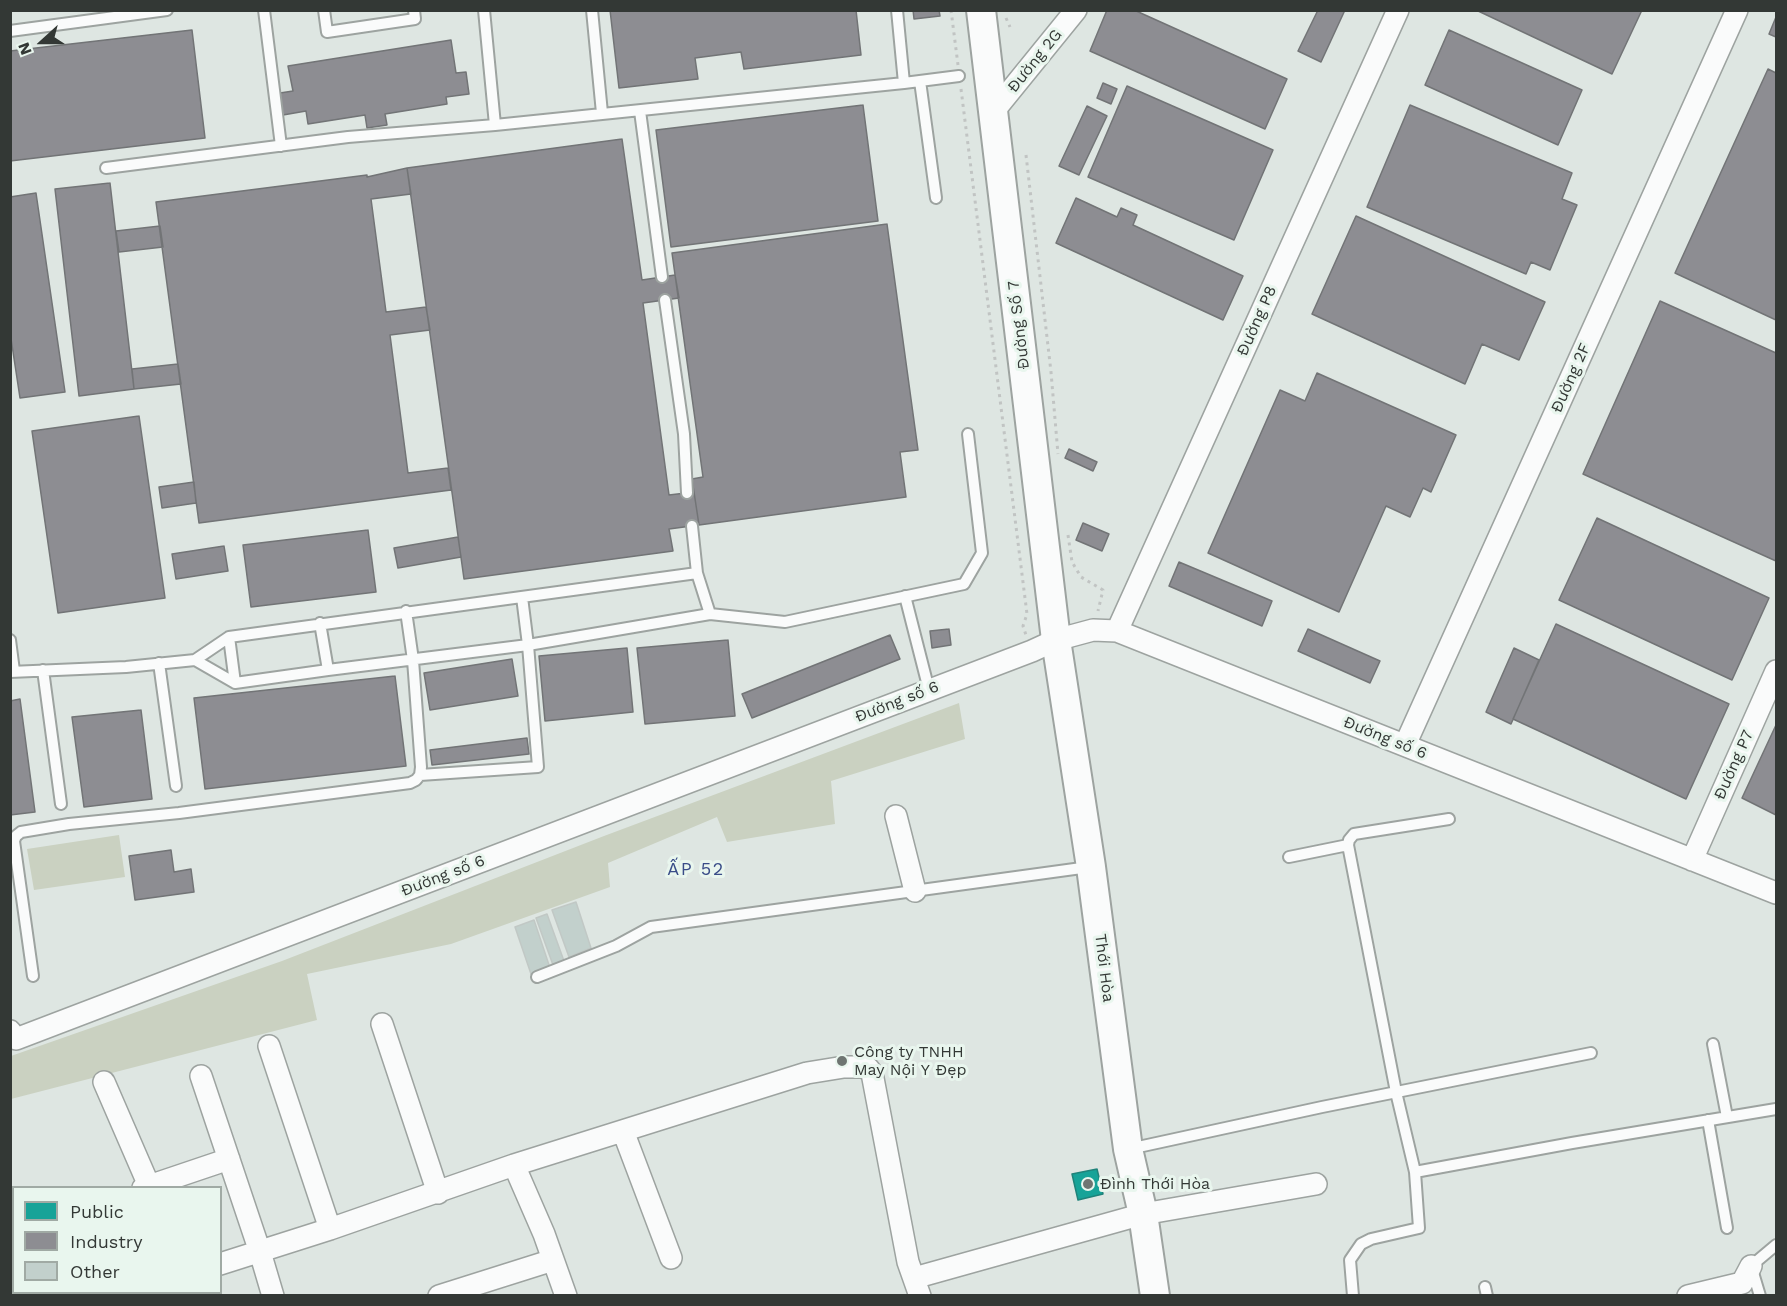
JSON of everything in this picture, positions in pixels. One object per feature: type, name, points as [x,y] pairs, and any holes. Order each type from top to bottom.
[{"type":"street","name":"Đường Số 7","points":[[981,10],[994,111],[1044,645]]},
{"type":"street","name":"Đường 2G","points":[[994,111],[1076,10]]},
{"type":"street","name":"Đường P8","points":[[1117,631],[1398,10]]},
{"type":"street","name":"Đường 2F","points":[[1405,746],[1737,10]]},
{"type":"street","name":"Đường số 6","points":[[13,1035],[1044,645],[1093,630],[1117,631],[1776,893]]},
{"type":"street","name":"Thới Hòa","points":[[1044,645],[1091,867],[1128,1149],[1143,1214],[1155,1296]]},
{"type":"street","name":"Đường P7","points":[[1692,860],[1776,671]]},
{"type":"street","points":[[896,816],[915,891]]},
{"type":"street","points":[[382,1024],[438,1193]]},
{"type":"street","points":[[269,1046],[330,1229]]},
{"type":"street","points":[[222,1263],[623,1131],[807,1073],[844,1067],[868,1068],[872,1073],[908,1262],[917,1287],[1143,1214],[1316,1184]]},
{"type":"street","points":[[201,1076],[273,1296]]},
{"type":"street","points":[[104,1082],[147,1186]]},
{"type":"street","points":[[623,1131],[671,1258]]},
{"type":"street","points":[[150,1186],[229,1159]]},
{"type":"street","points":[[514,1166],[544,1234],[567,1296]]},
{"type":"street","points":[[439,1296],[553,1260]]},
{"type":"street","points":[[1688,1296],[1742,1283],[1751,1266]]},
{"type":"lane","points":[[10,31],[167,10]]},
{"type":"lane","points":[[264,10],[281,146]]},
{"type":"lane","points":[[324,10],[327,32],[415,19],[414,10]]},
{"type":"lane","points":[[484,10],[495,125]]},
{"type":"lane","points":[[592,10],[602,113]]},
{"type":"lane","points":[[897,10],[904,83]]},
{"type":"lane","points":[[106,168],[348,137],[640,111],[959,76]]},
{"type":"lane","points":[[920,81],[936,198]]},
{"type":"lane","points":[[640,111],[662,277]]},
{"type":"lane","points":[[665,300],[684,434],[687,493]]},
{"type":"lane","points":[[195,660],[236,683],[328,669],[528,645],[710,614],[785,622],[964,584],[982,553],[968,434]]},
{"type":"lane","points":[[692,526],[697,573],[710,614]]},
{"type":"lane","points":[[10,640],[12,672],[126,667],[195,660],[229,637],[697,573]]},
{"type":"lane","points":[[905,596],[929,690]]},
{"type":"lane","points":[[33,976],[14,841],[21,832],[69,824],[179,813],[410,783],[420,776],[538,767],[522,597]]},
{"type":"lane","points":[[406,611],[413,660],[420,776]]},
{"type":"lane","points":[[320,623],[328,669]]},
{"type":"lane","points":[[229,637],[236,683]]},
{"type":"lane","points":[[159,663],[176,786]]},
{"type":"lane","points":[[43,670],[61,804]]},
{"type":"lane","points":[[1353,1296],[1350,1260],[1361,1244],[1371,1239],[1419,1228],[1415,1172],[1396,1092],[1348,840],[1354,834],[1449,819]]},
{"type":"lane","points":[[1289,857],[1348,845]]},
{"type":"lane","points":[[537,977],[616,946],[651,927],[1091,867]]},
{"type":"lane","points":[[1713,1044],[1726,1117]]},
{"type":"lane","points":[[1128,1149],[1591,1053]]},
{"type":"lane","points":[[1415,1172],[1776,1109]]},
{"type":"lane","points":[[1708,1120],[1727,1228]]},
{"type":"lane","points":[[1760,1296],[1751,1266],[1776,1245]]},
{"type":"path","points":[[951,10],[1027,614],[1023,626],[1044,645]]},
{"type":"path","points":[[1026,155],[1052,372],[1058,454]]},
{"type":"path","points":[[1068,531],[1072,562],[1081,577],[1103,590],[1093,630]]},
{"type":"green space","points":[[959,703],[965,739],[831,781],[835,824],[727,842],[717,817],[608,863],[610,887],[451,944],[307,974],[317,1020],[11,1099],[11,1056],[282,961],[604,836]]},
{"type":"green space","points":[[119,835],[125,877],[34,890],[27,849]]},
{"type":"building: Public","name":"Đình Thới Hòa","points":[[1097,1169],[1103,1194],[1078,1200],[1072,1174]]},
{"type":"building: Industry","points":[[610,10],[856,10],[861,55],[744,69],[741,52],[695,58],[698,79],[619,88]]},
{"type":"building: Industry","points":[[913,10],[939,10],[940,16],[914,19]]},
{"type":"building: Industry","points":[[1107,10],[1134,10],[1287,79],[1265,129],[1090,51]]},
{"type":"building: Industry","points":[[1318,10],[1345,10],[1321,62],[1298,51]]},
{"type":"building: Industry","points":[[1476,10],[1642,10],[1612,74]]},
{"type":"building: Industry","points":[[1776,17],[1776,37],[1769,34]]},
{"type":"building: Industry","points":[[192,30],[205,138],[10,161],[10,51]]},
{"type":"building: Industry","points":[[1449,30],[1582,90],[1558,145],[1425,85]]},
{"type":"building: Industry","points":[[451,40],[456,73],[466,72],[469,94],[446,97],[447,104],[385,114],[387,125],[367,128],[365,115],[308,124],[306,111],[283,115],[280,93],[293,91],[288,66]]},
{"type":"building: Industry","points":[[1768,69],[1776,73],[1776,320],[1675,273]]},
{"type":"building: Industry","points":[[1103,83],[1117,89],[1111,104],[1097,98]]},
{"type":"building: Industry","points":[[1127,86],[1273,150],[1234,240],[1088,177]]},
{"type":"building: Industry","points":[[863,105],[878,221],[671,247],[656,130]]},
{"type":"building: Industry","points":[[1410,105],[1572,173],[1562,199],[1577,205],[1550,270],[1531,262],[1526,274],[1367,207]]},
{"type":"building: Industry","points":[[1087,106],[1107,116],[1079,175],[1059,166]]},
{"type":"building: Industry","points":[[622,139],[642,280],[675,275],[679,298],[643,303],[669,495],[694,492],[699,525],[669,529],[673,551],[464,579],[407,168]]},
{"type":"building: Industry","points":[[407,168],[411,194],[371,199],[386,312],[426,307],[430,330],[390,335],[408,473],[448,468],[451,490],[199,523],[156,202],[367,175],[367,177]]},
{"type":"building: Industry","points":[[110,183],[134,389],[79,396],[55,189]]},
{"type":"building: Industry","points":[[36,193],[65,392],[20,398],[10,332],[10,197]]},
{"type":"building: Industry","points":[[1076,198],[1117,217],[1121,208],[1137,215],[1133,225],[1243,276],[1223,320],[1056,243]]},
{"type":"building: Industry","points":[[1356,216],[1545,302],[1519,360],[1482,344],[1465,384],[1312,314]]},
{"type":"building: Industry","points":[[887,224],[918,450],[900,452],[906,497],[699,525],[692,479],[703,477],[672,253]]},
{"type":"building: Industry","points":[[160,226],[163,247],[119,252],[116,231]]},
{"type":"building: Industry","points":[[1660,301],[1776,353],[1776,561],[1583,474]]},
{"type":"building: Industry","points":[[178,364],[181,384],[134,389],[132,369]]},
{"type":"building: Industry","points":[[1317,373],[1456,435],[1431,492],[1423,488],[1410,517],[1386,506],[1339,612],[1208,553],[1280,390],[1305,401]]},
{"type":"building: Industry","points":[[139,416],[165,598],[58,613],[32,431]]},
{"type":"building: Industry","points":[[1069,449],[1097,462],[1093,471],[1065,458]]},
{"type":"building: Industry","points":[[194,482],[196,503],[162,508],[159,487]]},
{"type":"building: Industry","points":[[1597,518],[1769,598],[1732,680],[1559,600]]},
{"type":"building: Industry","points":[[1083,523],[1109,534],[1102,551],[1076,540]]},
{"type":"building: Industry","points":[[368,530],[376,592],[251,607],[243,545]]},
{"type":"building: Industry","points":[[458,537],[461,557],[398,568],[394,548]]},
{"type":"building: Industry","points":[[224,546],[228,571],[176,579],[172,554]]},
{"type":"building: Industry","points":[[1179,562],[1272,601],[1262,626],[1169,586]]},
{"type":"building: Industry","points":[[1556,624],[1729,704],[1686,799],[1513,719]]},
{"type":"building: Industry","points":[[949,629],[951,645],[932,648],[930,631]]},
{"type":"building: Industry","points":[[1308,629],[1380,661],[1370,683],[1298,651]]},
{"type":"building: Industry","points":[[890,635],[900,659],[752,718],[742,694]]},
{"type":"building: Industry","points":[[728,640],[735,716],[645,724],[637,648]]},
{"type":"building: Industry","points":[[627,648],[633,712],[545,721],[539,656]]},
{"type":"building: Industry","points":[[1514,648],[1539,660],[1511,724],[1486,712]]},
{"type":"building: Industry","points":[[512,659],[518,696],[430,710],[424,673]]},
{"type":"building: Industry","points":[[395,676],[406,766],[205,789],[194,698]]},
{"type":"building: Industry","points":[[20,699],[35,812],[10,815],[10,701]]},
{"type":"building: Industry","points":[[141,710],[152,799],[84,807],[72,717]]},
{"type":"building: Industry","points":[[1776,725],[1776,815],[1742,798]]},
{"type":"building: Industry","points":[[527,738],[529,754],[432,765],[430,750]]},
{"type":"building: Industry","points":[[171,850],[174,872],[191,869],[194,892],[135,900],[129,856]]},
{"type":"building: Other","points":[[576,902],[591,948],[569,957],[552,910]]},
{"type":"building: Other","points":[[547,914],[564,961],[553,965],[536,918]]},
{"type":"building: Other","points":[[534,920],[550,968],[531,974],[515,927]]},
{"type":"place","name":"Công ty TNHH May Nội Y Đẹp","points":[[842,1061]]},
{"type":"place","name":"Đình Thới Hòa","points":[[1088,1184]]},
{"type":"district","name":"ẤP 52","points":[[696,870]]}]
